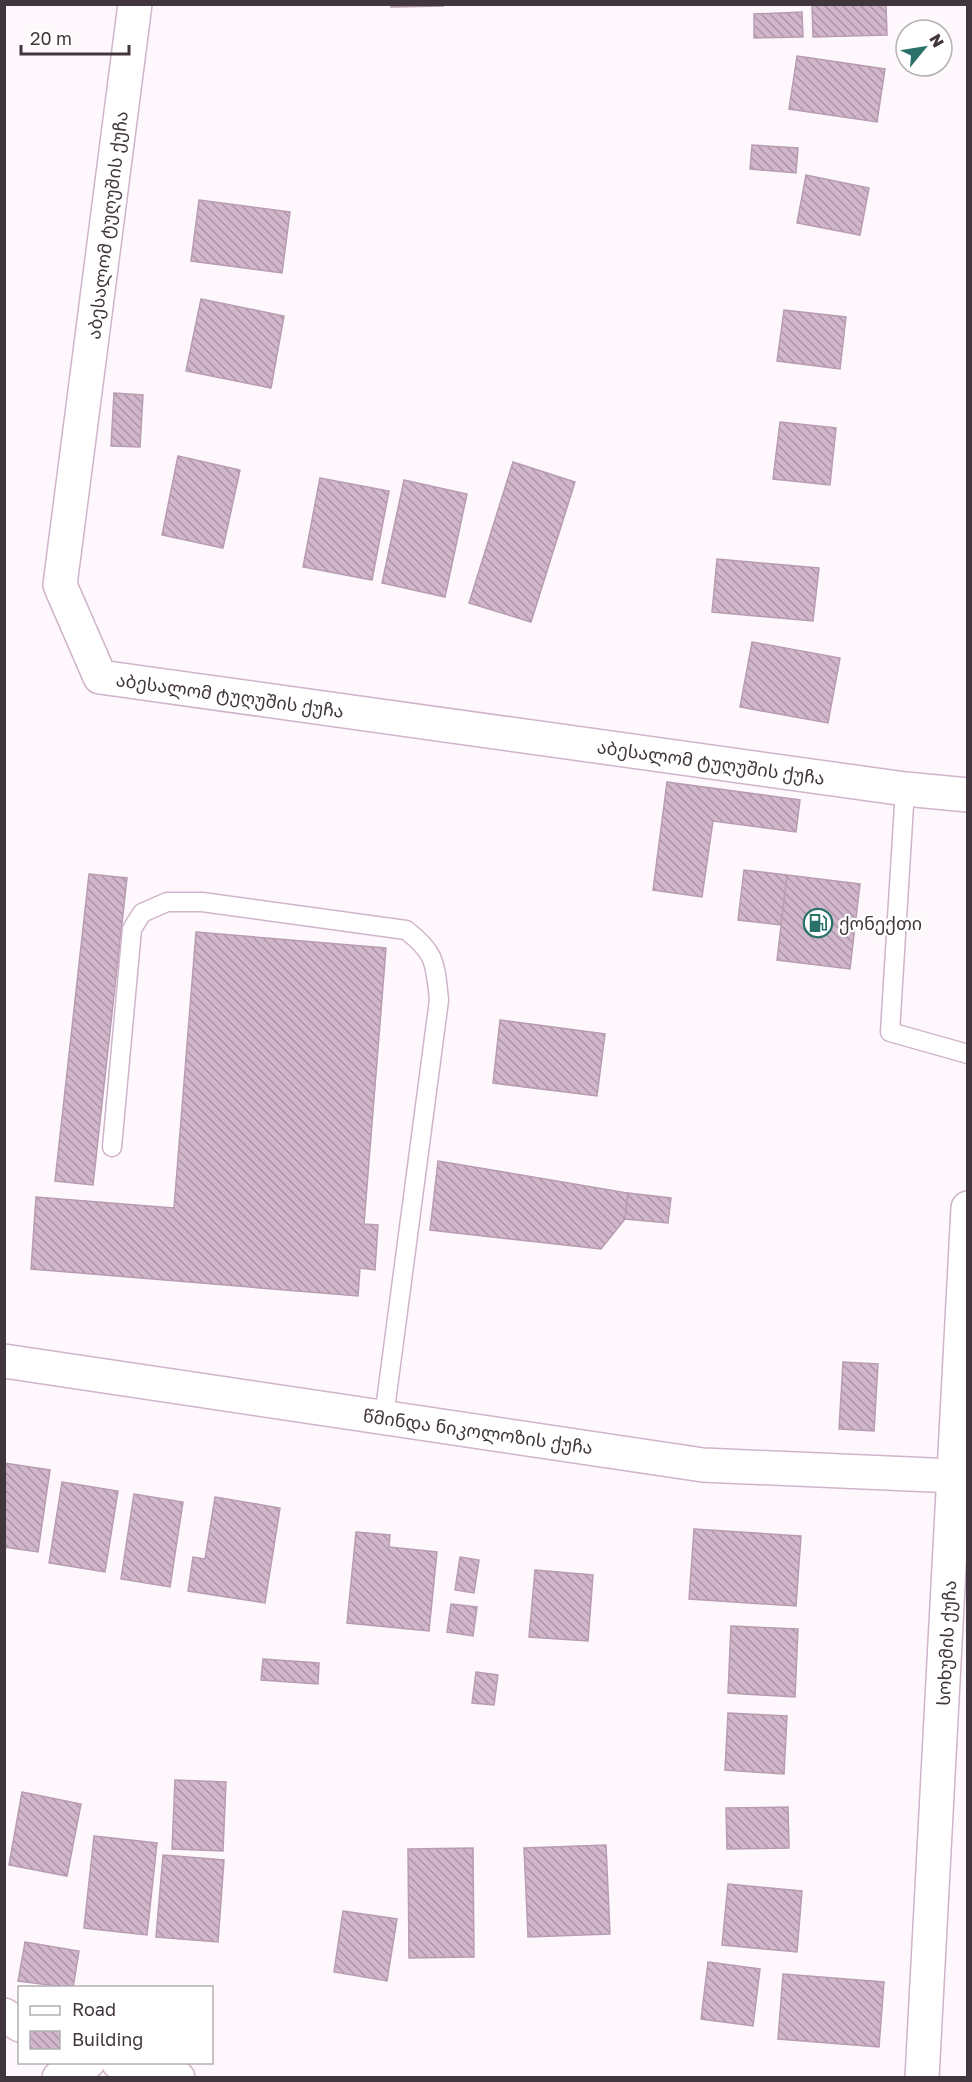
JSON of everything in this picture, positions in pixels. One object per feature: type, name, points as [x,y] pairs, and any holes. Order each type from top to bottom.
[{"type":"main road","name":"აბესალომ ტუღუშის ქუჩა","points":[[135,4],[60,585],[100,677],[905,789],[968,795]]},
{"type":"main road","name":"სოხუმის ქუჩა","points":[[922,2078],[968,1208]]},
{"type":"main road","name":"წმინდა ნიკოლოზის ქუჩა","points":[[4,1361],[703,1465],[955,1476]]},
{"type":"main road","points":[[4,2014],[18,2024]]},
{"type":"main road","points":[[59,2078],[84,2064]]},
{"type":"main road","points":[[125,2064],[178,2078]]},
{"type":"lane","points":[[905,789],[890,1032],[968,1054]]},
{"type":"lane","points":[[112,1147],[132,929],[142,913],[167,902],[202,902],[406,930],[426,946],[435,967],[439,1000],[384,1417]]},
{"type":"building","points":[[391,4],[443,4],[443,6],[391,7]]},
{"type":"building","points":[[812,4],[886,4],[887,35],[813,37]]},
{"type":"building","points":[[802,12],[803,37],[754,38],[754,14]]},
{"type":"building","points":[[797,56],[885,69],[877,122],[789,109]]},
{"type":"building","points":[[752,145],[798,148],[796,173],[750,169]]},
{"type":"building","points":[[806,175],[869,188],[860,235],[797,223]]},
{"type":"building","points":[[199,200],[290,212],[282,273],[191,261]]},
{"type":"building","points":[[201,299],[284,316],[271,388],[186,371]]},
{"type":"building","points":[[784,310],[846,317],[840,369],[777,361]]},
{"type":"building","points":[[114,393],[143,395],[140,447],[111,446]]},
{"type":"building","points":[[780,422],[836,428],[830,485],[773,479]]},
{"type":"building","points":[[178,456],[240,470],[223,548],[162,535]]},
{"type":"building","points":[[513,462],[575,482],[531,622],[469,603]]},
{"type":"building","points":[[320,478],[389,491],[372,580],[303,567]]},
{"type":"building","points":[[404,480],[467,494],[445,597],[382,583]]},
{"type":"building","points":[[717,559],[819,568],[813,621],[712,612]]},
{"type":"building","points":[[752,642],[840,658],[828,723],[740,707]]},
{"type":"building","points":[[667,782],[800,800],[796,832],[713,821],[702,897],[653,890]]},
{"type":"building","points":[[744,870],[787,875],[781,925],[738,920]]},
{"type":"building","points":[[89,874],[127,878],[93,1185],[55,1181]]},
{"type":"building","points":[[787,875],[860,884],[850,969],[777,960]]},
{"type":"building","points":[[196,932],[386,948],[364,1224],[378,1225],[375,1270],[360,1268],[358,1296],[31,1269],[36,1197],[174,1208]]},
{"type":"building","points":[[500,1020],[605,1034],[597,1096],[493,1083]]},
{"type":"building","points":[[438,1161],[628,1193],[625,1219],[601,1249],[430,1230]]},
{"type":"building","points":[[628,1193],[671,1198],[668,1223],[625,1219]]},
{"type":"building","points":[[843,1362],[878,1364],[874,1431],[839,1429]]},
{"type":"building","points":[[4,1463],[50,1470],[38,1552],[4,1547]]},
{"type":"building","points":[[62,1482],[118,1491],[105,1572],[49,1563]]},
{"type":"building","points":[[134,1494],[183,1502],[170,1587],[121,1579]]},
{"type":"building","points":[[215,1497],[280,1508],[265,1603],[188,1591],[193,1557],[205,1559]]},
{"type":"building","points":[[694,1529],[801,1536],[796,1606],[689,1599]]},
{"type":"building","points":[[356,1532],[390,1535],[389,1547],[437,1552],[429,1631],[347,1623]]},
{"type":"building","points":[[460,1557],[479,1560],[474,1593],[455,1590]]},
{"type":"building","points":[[535,1570],[593,1575],[588,1641],[529,1637]]},
{"type":"building","points":[[451,1604],[477,1607],[473,1636],[447,1632]]},
{"type":"building","points":[[731,1626],[798,1629],[795,1697],[728,1693]]},
{"type":"building","points":[[263,1659],[319,1663],[318,1684],[261,1680]]},
{"type":"building","points":[[476,1672],[498,1675],[494,1705],[472,1703]]},
{"type":"building","points":[[728,1713],[787,1716],[784,1774],[725,1770]]},
{"type":"building","points":[[175,1780],[226,1782],[223,1851],[172,1849]]},
{"type":"building","points":[[22,1792],[81,1804],[67,1876],[9,1865]]},
{"type":"building","points":[[788,1807],[789,1848],[727,1849],[726,1808]]},
{"type":"building","points":[[94,1836],[157,1843],[147,1935],[84,1928]]},
{"type":"building","points":[[606,1845],[610,1934],[528,1937],[524,1848]]},
{"type":"building","points":[[473,1848],[474,1957],[409,1958],[408,1849]]},
{"type":"building","points":[[163,1855],[224,1860],[218,1942],[156,1937]]},
{"type":"building","points":[[728,1884],[802,1891],[797,1952],[722,1945]]},
{"type":"building","points":[[343,1911],[397,1919],[387,1981],[334,1972]]},
{"type":"building","points":[[25,1942],[79,1951],[73,1986],[18,1981]]},
{"type":"building","points":[[708,1962],[760,1969],[753,2026],[701,2019]]},
{"type":"building","points":[[783,1974],[884,1982],[879,2047],[778,2039]]},
{"type":"place","name":"ქონექთი","points":[[818,923]]}]
